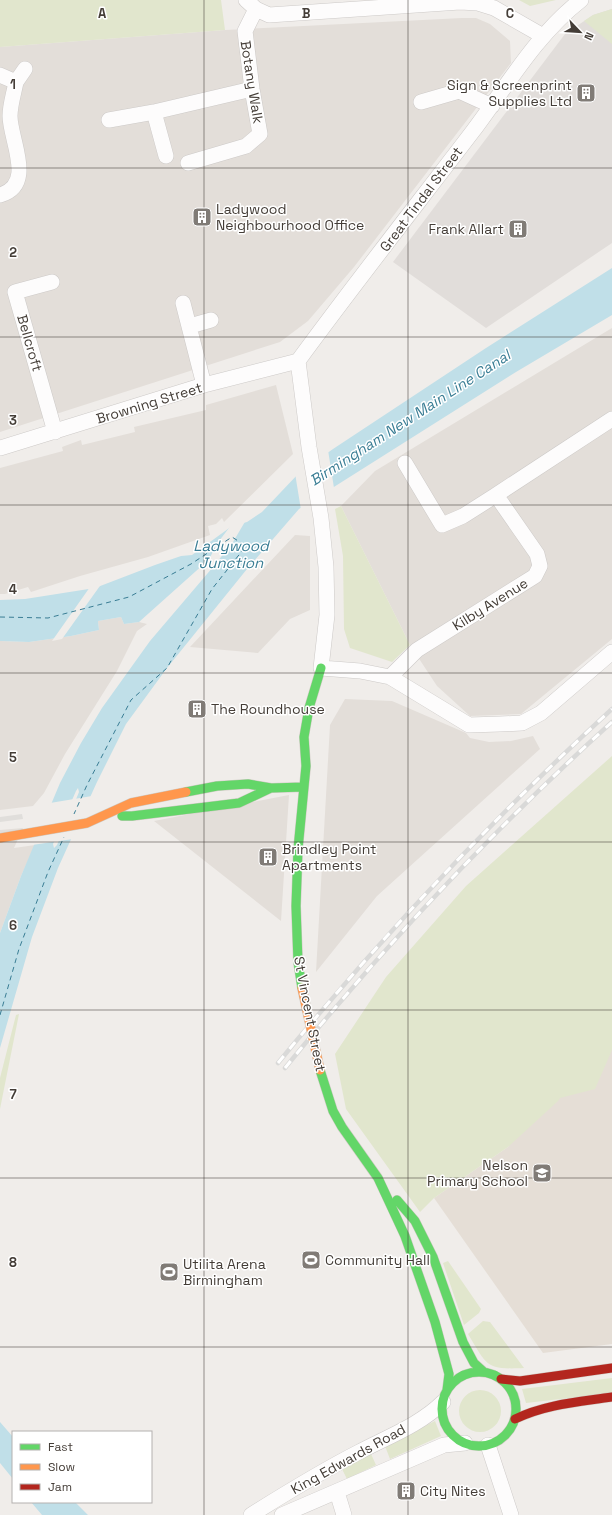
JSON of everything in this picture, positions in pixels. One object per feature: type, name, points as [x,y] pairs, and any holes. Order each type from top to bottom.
[{"type":"street","name":"Great Tindal Street","points":[[298,361],[492,106],[543,36],[563,14],[580,0]]},
{"type":"street","points":[[251,4],[269,15],[429,2],[478,3],[494,8],[543,36]]},
{"type":"street","name":"Botany Walk","points":[[188,163],[246,146],[260,134],[252,89],[245,32],[251,4]]},
{"type":"street","points":[[0,195],[6,193],[16,184],[20,171],[10,116],[16,82],[26,69]]},
{"type":"street","points":[[0,75],[16,82]]},
{"type":"street","points":[[109,120],[154,112],[252,89]]},
{"type":"street","points":[[421,102],[459,91],[492,106]]},
{"type":"street","points":[[154,112],[166,156]]},
{"type":"street","name":"Bellcroft","points":[[52,282],[15,292],[55,432]]},
{"type":"street","points":[[183,303],[204,386]]},
{"type":"street","points":[[190,326],[212,320]]},
{"type":"street","name":"Browning Street","points":[[0,448],[204,386],[298,361]]},
{"type":"street","name":"St Vincent Street","points":[[298,361],[310,451],[320,509],[326,567],[327,615],[321,668],[319,710]]},
{"type":"street","points":[[405,463],[442,525],[463,516],[612,419]]},
{"type":"street","name":"Kilby Avenue","points":[[390,677],[417,650],[535,576],[540,566],[537,554],[496,495]]},
{"type":"street","points":[[321,668],[360,671],[390,677],[469,725],[522,723],[540,714],[612,652]]},
{"type":"street","name":"St Vincent Street","points":[[307,763],[304,735],[307,717],[321,668]]},
{"type":"street","name":"St Vincent Street","points":[[313,743],[307,763],[304,787],[298,867],[297,929],[298,966],[320,1070],[333,1111],[342,1127],[378,1178],[415,1221],[434,1257],[463,1342],[474,1363],[484,1372]]},
{"type":"street","points":[[0,838],[87,823],[131,803],[217,786],[248,784],[271,788],[304,787]]},
{"type":"street","points":[[94,809],[106,814],[132,816],[239,803],[271,788]]},
{"type":"street","name":"St Vincent Street","points":[[378,1178],[405,1236],[435,1322],[449,1374],[445,1396]]},
{"type":"street","points":[[501,1379],[520,1381],[612,1368]]},
{"type":"street","points":[[471,1372],[484,1372],[493,1374],[501,1379],[510,1388],[515,1400],[515,1419],[501,1439],[488,1445],[474,1446],[456,1438],[449,1430],[443,1419],[445,1396],[453,1382],[462,1376],[471,1372]]},
{"type":"street","name":"King Edwards Road","points":[[251,1515],[295,1487],[359,1451],[434,1412],[445,1396]]},
{"type":"street","points":[[515,1419],[524,1413],[540,1407],[612,1397]]},
{"type":"street","name":"King Edwards Road","points":[[282,1515],[444,1445],[465,1443]]},
{"type":"street","points":[[488,1445],[511,1515]]},
{"type":"street","points":[[337,1492],[344,1515]]},
{"type":"shaded area","points":[[612,9],[612,243],[486,328],[393,262],[565,34],[593,15]]},
{"type":"shaded area","points":[[476,18],[490,24],[510,41],[511,63],[354,267],[308,321],[280,342],[0,432],[0,47],[225,30]]},
{"type":"shaded area","points":[[612,328],[612,639],[521,714],[470,716],[437,686],[410,645],[341,506],[375,471]]},
{"type":"shaded area","points":[[276,385],[293,454],[224,522],[222,518],[216,524],[208,526],[210,535],[148,557],[80,576],[31,592],[28,587],[5,594],[0,594],[0,468],[63,451],[62,447],[81,440],[82,445],[135,432],[134,427],[206,410],[206,405]]},
{"type":"shaded area","points":[[295,535],[310,536],[310,610],[290,619],[258,653],[190,647]]},
{"type":"shaded area","points":[[121,617],[124,624],[139,622],[147,624],[137,631],[117,671],[65,754],[44,793],[33,806],[0,810],[0,641],[29,642],[71,636],[99,630],[98,621]]},
{"type":"shaded area","points":[[345,699],[392,701],[466,733],[470,738],[489,742],[511,741],[533,736],[540,749],[377,896],[316,972],[330,725]]},
{"type":"shaded area","points":[[289,795],[281,921],[154,821]]},
{"type":"shaded area","points":[[22,814],[23,819],[0,822],[0,817]]},
{"type":"shaded area","points":[[23,828],[14,848],[35,845],[21,876],[0,933],[0,830]]},
{"type":"shaded area","name":"Nelson Primary School","points":[[612,975],[612,1344],[543,1353],[434,1198],[508,1147]]},
{"type":"green space","points":[[0,0],[221,0],[225,30],[0,47]]},
{"type":"green space","points":[[519,0],[556,0],[530,6]]},
{"type":"green space","points":[[612,9],[612,44],[584,21],[593,15]]},
{"type":"green space","points":[[341,506],[410,645],[392,662],[350,648],[344,629],[343,556],[335,509]]},
{"type":"green space","points":[[612,756],[612,1050],[595,1089],[560,1098],[508,1147],[434,1198],[420,1212],[346,1109],[335,1054],[386,977],[466,886]]},
{"type":"green space","points":[[19,1014],[0,1109],[0,1078],[16,1015]]},
{"type":"green space","points":[[448,1261],[481,1309],[479,1313],[464,1325],[443,1263]]},
{"type":"green space","points":[[483,1321],[490,1322],[524,1368],[501,1368],[488,1363],[484,1359],[468,1334]]},
{"type":"green space","points":[[612,1378],[612,1393],[526,1403],[522,1389]]},
{"type":"green space","points":[[476,1390],[484,1390],[495,1396],[501,1407],[501,1415],[495,1426],[484,1432],[476,1432],[465,1426],[459,1415],[459,1407],[465,1396]]},
{"type":"green space","points":[[435,1421],[441,1436],[390,1459],[385,1446]]},
{"type":"green space","points":[[371,1454],[376,1465],[347,1479],[342,1469]]},
{"type":"water","points":[[612,268],[612,315],[516,372],[299,509],[247,569],[167,668],[126,724],[97,782],[58,868],[32,937],[0,1048],[0,933],[21,876],[60,783],[81,743],[102,708],[150,641],[213,567],[205,563],[139,622],[124,624],[121,617],[98,621],[99,630],[71,636],[29,642],[0,641],[0,600],[25,599],[95,588],[181,556],[192,555],[232,526],[247,522],[262,512],[299,473],[333,449],[486,348]],"holes":[[[78,788],[79,792],[57,845],[54,848],[53,844]]]},
{"type":"water","points":[[0,1422],[12,1436],[12,1478],[0,1463]]},
{"type":"water","points":[[32,1503],[76,1503],[88,1515],[42,1515]]},
{"type":"pier","points":[[328,450],[334,488],[301,510],[295,473]]},
{"type":"pier","points":[[246,520],[233,542],[213,567],[207,564],[216,545],[232,524]]},
{"type":"pier","points":[[102,583],[62,639],[52,641],[90,587]]},
{"type":"pier","points":[[92,796],[73,839],[32,845],[50,803]]},
{"type":"ferry route","points":[[0,617],[48,618],[129,597],[191,564],[232,537],[246,546],[212,589],[167,668],[131,700],[87,785],[74,814]]},
{"type":"ferry route","points":[[0,1015],[19,949],[48,872],[64,837]]},
{"type":"railway","points":[[278,1063],[397,924],[523,793],[612,709]]},
{"type":"railway","points":[[285,1068],[362,977],[442,889],[525,804],[612,722]]},
{"type":"traffic: fast","points":[[302,988],[298,962],[296,906],[298,849],[306,766],[304,737],[309,708],[321,668]]},
{"type":"traffic: fast","points":[[186,792],[217,786],[248,784],[271,788],[304,787]]},
{"type":"traffic: fast","points":[[122,816],[239,803],[271,788]]},
{"type":"traffic: fast","points":[[320,1070],[333,1111],[342,1127],[378,1178],[405,1236],[435,1322],[449,1374],[447,1390]]},
{"type":"traffic: fast","points":[[397,1200],[415,1221],[433,1257],[463,1342],[474,1363],[484,1372]]},
{"type":"traffic: fast","points":[[479,1372],[493,1375],[505,1383],[513,1395],[516,1409],[513,1423],[505,1435],[493,1443],[479,1446],[465,1443],[453,1435],[445,1423],[442,1409],[445,1395],[453,1383],[465,1375],[479,1372]]},
{"type":"traffic: slow","points":[[0,838],[87,823],[131,803],[186,792]]},
{"type":"traffic: slow","points":[[302,988],[320,1070]]},
{"type":"traffic: jam","points":[[501,1379],[520,1381],[612,1368]]},
{"type":"traffic: jam","points":[[515,1419],[551,1407],[612,1397]]},
{"type":"place","name":"Sign & Screenprint Supplies Ltd","points":[[586,93]]},
{"type":"place","name":"Ladywood Neighbourhood Office","points":[[202,217]]},
{"type":"place","name":"Frank Allart","points":[[518,229]]},
{"type":"place","name":"The Roundhouse","points":[[197,709]]},
{"type":"place","name":"Brindley Point Apartments","points":[[268,857]]},
{"type":"place","name":"Nelson Primary School","points":[[542,1173]]},
{"type":"place","name":"Community Hall","points":[[311,1260]]},
{"type":"place","name":"Utilita Arena Birmingham","points":[[169,1272]]},
{"type":"place","name":"City Nites","points":[[406,1491]]},
{"type":"water label","name":"Birmingham New Main Line Canal","points":[[410,418]]},
{"type":"water label","name":"Ladywood Junction","points":[[231,554]]}]
